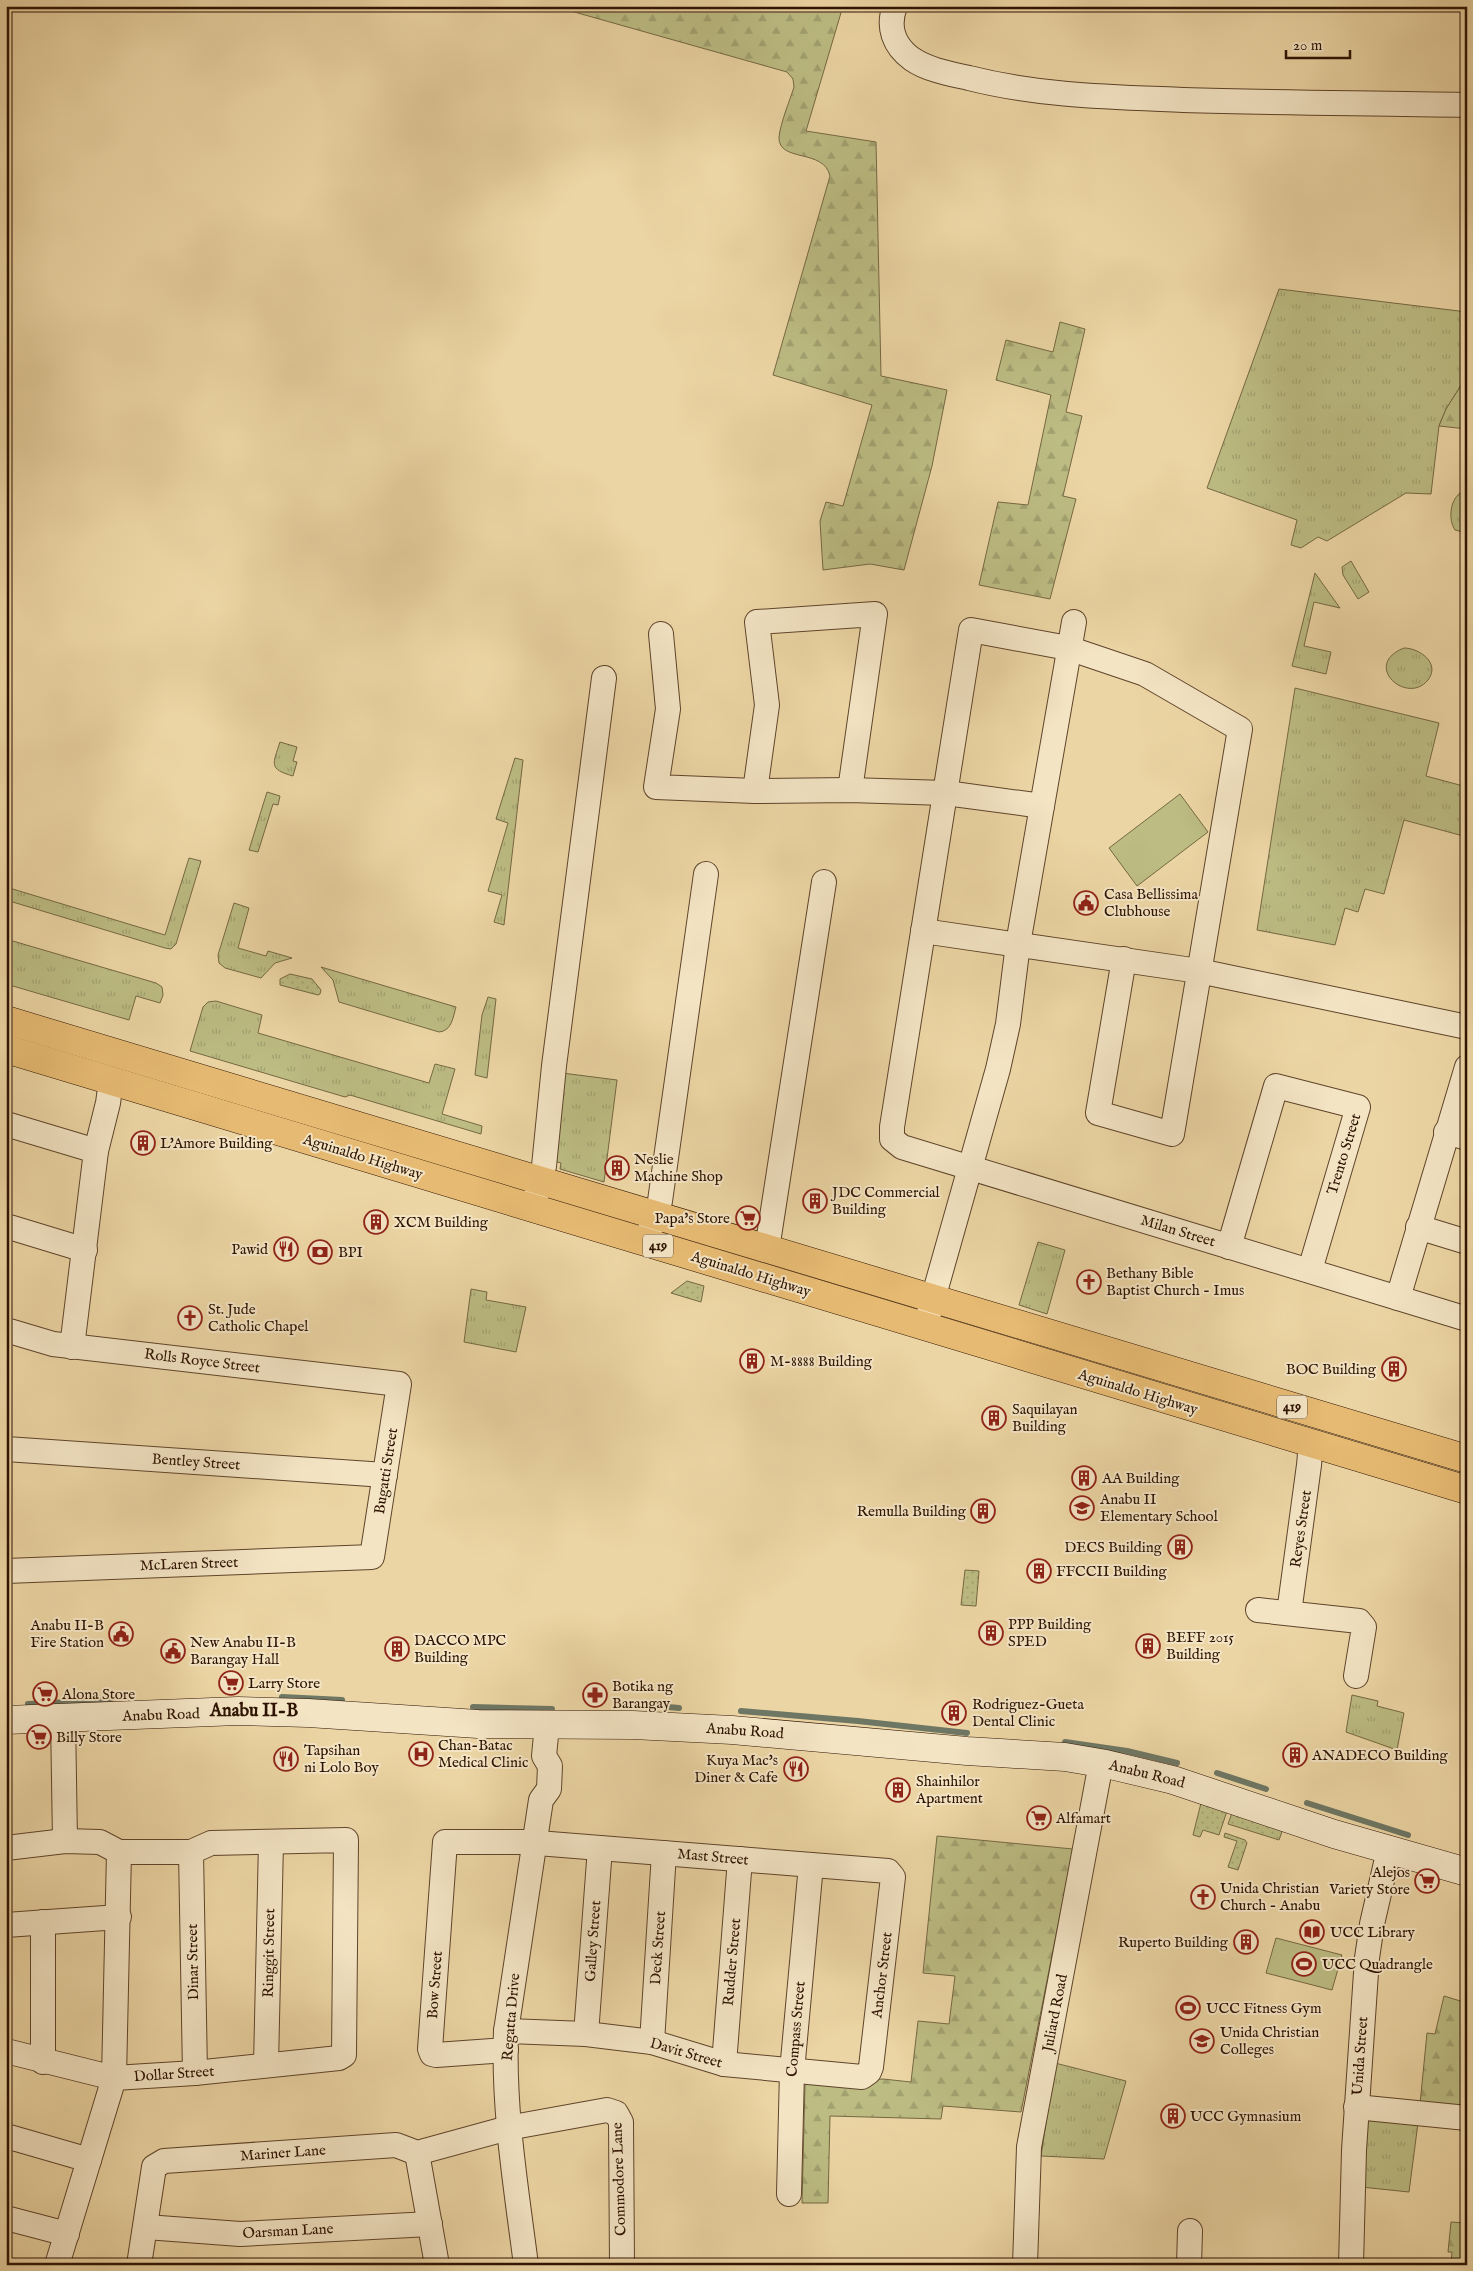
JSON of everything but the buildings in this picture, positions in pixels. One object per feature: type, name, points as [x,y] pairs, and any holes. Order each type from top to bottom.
[{"type":"highway","name":"Aguinaldo Highway","points":[[6,1020],[1467,1459]]},
{"type":"highway","name":"Aguinaldo Highway","points":[[6,1049],[1467,1490]]},
{"type":"highway","points":[[1408,1472],[1416,1444]]},
{"type":"street","points":[[893,11],[893,36],[900,49],[914,60],[940,71],[1006,87],[1078,96],[1260,102],[1467,104]]},
{"type":"street","points":[[755,791],[767,705],[757,622],[875,614],[850,790]]},
{"type":"street","points":[[925,1327],[971,1168],[1008,1024],[1018,944],[1074,622]]},
{"type":"street","points":[[1124,960],[1098,1113],[1172,1134],[1200,971],[1240,729],[1145,674],[1068,648],[972,630],[923,931],[1018,944],[1200,971],[1467,1028]]},
{"type":"street","points":[[661,634],[668,709],[656,787],[755,791],[850,790],[946,793],[1042,806]]},
{"type":"street","points":[[533,1208],[544,1166],[554,1066],[604,678]]},
{"type":"street","points":[[645,1242],[656,1216],[706,874]]},
{"type":"street","points":[[767,1249],[824,882]]},
{"type":"street","name":"Milan Street","points":[[923,931],[892,1127],[892,1140],[902,1147],[1467,1319]]},
{"type":"street","points":[[1398,1298],[1418,1227],[1456,1135],[1467,1067]]},
{"type":"street","points":[[72,1347],[96,1151],[108,1103],[111,1080]]},
{"type":"street","name":"Trento Street","points":[[1229,1247],[1276,1086],[1358,1107],[1310,1270]]},
{"type":"street","points":[[6,1124],[96,1151]]},
{"type":"street","points":[[6,1226],[85,1250]]},
{"type":"street","points":[[1418,1227],[1467,1242]]},
{"type":"street","name":"Rolls Royce Street","points":[[6,1330],[53,1344],[72,1347],[399,1384]]},
{"type":"street","name":"Bugatti Street","points":[[372,1557],[399,1384]]},
{"type":"street","name":"Reyes Street","points":[[1289,1614],[1310,1465],[1311,1444]]},
{"type":"street","name":"Bentley Street","points":[[6,1448],[385,1476]]},
{"type":"street","name":"McLaren Street","points":[[6,1571],[372,1557]]},
{"type":"street","points":[[1258,1610],[1363,1623],[1364,1627],[1356,1676]]},
{"type":"street","name":"Anabu Road","points":[[6,1720],[244,1711],[308,1713],[465,1724],[633,1725],[732,1730],[951,1750],[1056,1756],[1101,1763],[1173,1780],[1292,1821],[1467,1872]]},
{"type":"street","points":[[63,1718],[65,1841]]},
{"type":"street","name":"Regatta Drive","points":[[526,2265],[508,2128],[506,2041],[534,1843],[542,1800],[549,1789],[550,1766],[544,1756],[547,1724]]},
{"type":"street","name":"Juliard Road","points":[[1025,2265],[1028,2148],[1101,1763]]},
{"type":"street","name":"Dollar Street","points":[[6,2051],[43,2062],[114,2078],[195,2073],[339,2058],[344,2055],[346,1840],[271,1842]]},
{"type":"street","points":[[6,1848],[65,1841],[100,1842],[119,1852],[191,1852],[211,1843],[271,1842]]},
{"type":"street","name":"Ringgit Street","points":[[266,2065],[271,1842]]},
{"type":"street","name":"Mast Street","points":[[445,1842],[534,1843],[888,1871],[891,1873]]},
{"type":"street","name":"Bow Street","points":[[445,1842],[430,2049],[432,2054],[436,2055],[506,2041]]},
{"type":"street","name":"Galley Street","points":[[586,2034],[600,1848]]},
{"type":"street","name":"Unida Street","points":[[1351,2265],[1356,2107],[1369,1941],[1389,1850]]},
{"type":"street","points":[[57,2265],[114,2078],[119,1852]]},
{"type":"street","name":"Dinar Street","points":[[191,1852],[195,2073]]},
{"type":"street","name":"Deck Street","points":[[652,2042],[664,1853]]},
{"type":"street","name":"Rudder Street","points":[[724,2064],[740,1859]]},
{"type":"street","name":"Compass Street","points":[[789,2194],[792,2071],[811,1865]]},
{"type":"street","name":"Anchor Street","points":[[866,2076],[871,2067],[893,1881],[891,1873]]},
{"type":"street","points":[[6,1925],[119,1918]]},
{"type":"street","points":[[43,1922],[43,2062]]},
{"type":"street","name":"Davit Street","points":[[506,2041],[586,2034],[652,2042],[724,2064],[866,2076]]},
{"type":"street","points":[[1356,2107],[1467,2118]]},
{"type":"street","name":"Commodore Lane","points":[[508,2128],[607,2110],[616,2113],[621,2122],[622,2265]]},
{"type":"street","points":[[437,2265],[417,2153],[508,2128]]},
{"type":"street","points":[[6,2136],[89,2160]]},
{"type":"street","name":"Mariner Lane","points":[[139,2265],[154,2167],[164,2161],[396,2145],[417,2153]]},
{"type":"street","points":[[6,2218],[66,2234]]},
{"type":"street","name":"Oarsman Lane","points":[[146,2227],[240,2234],[430,2224]]},
{"type":"street","points":[[1189,2265],[1190,2231]]},
{"type":"green space","points":[[553,6],[843,6],[806,131],[876,142],[881,376],[947,390],[932,466],[904,570],[870,564],[823,570],[820,521],[826,502],[843,506],[872,405],[773,375],[830,176],[826,167],[819,162],[786,150],[781,145],[780,131],[794,87],[793,79],[787,72]]},
{"type":"green space","points":[[1279,289],[1467,312],[1467,376],[1446,409],[1439,426],[1431,494],[1406,493],[1327,541],[1318,537],[1301,548],[1291,545],[1297,520],[1207,488]]},
{"type":"green space","points":[[1060,322],[1085,329],[1066,412],[1082,416],[1063,496],[1076,499],[1050,599],[979,585],[998,502],[1028,505],[1051,395],[996,380],[1006,340],[1053,352]]},
{"type":"green space","points":[[1467,376],[1467,429],[1439,426],[1446,409]]},
{"type":"green space","points":[[1460,493],[1467,494],[1467,533],[1455,530],[1451,521],[1452,505]]},
{"type":"green space","points":[[1351,561],[1369,592],[1358,599],[1343,575],[1342,567]]},
{"type":"green space","points":[[1315,573],[1340,608],[1314,602],[1304,646],[1331,652],[1326,674],[1292,666]]},
{"type":"green space","points":[[1404,648],[1422,654],[1430,662],[1431,674],[1428,680],[1419,687],[1409,688],[1400,686],[1392,680],[1387,672],[1387,664],[1392,655]]},
{"type":"green space","points":[[1295,688],[1439,723],[1426,776],[1467,787],[1467,837],[1404,820],[1384,894],[1365,889],[1358,912],[1345,908],[1335,945],[1257,930]]},
{"type":"green space","points":[[280,742],[297,747],[293,761],[297,762],[293,776],[279,771],[274,765]]},
{"type":"green space","points":[[515,758],[523,760],[504,925],[494,922],[502,895],[488,891],[508,823],[496,819]]},
{"type":"green space","points":[[267,792],[280,796],[278,805],[273,804],[258,852],[249,850]]},
{"type":"green space","points":[[1180,794],[1208,832],[1137,886],[1109,848]]},
{"type":"green space","points":[[189,858],[201,861],[176,944],[171,949],[6,900],[6,887],[165,935]]},
{"type":"green space","points":[[234,903],[249,908],[238,948],[266,956],[268,951],[292,958],[275,963],[261,978],[225,968],[219,963],[218,955]]},
{"type":"green space","points":[[6,939],[156,983],[162,987],[163,995],[160,1003],[136,996],[129,1020],[6,984]]},
{"type":"green space","points":[[321,967],[456,1007],[451,1023],[447,1029],[439,1032],[339,1002],[333,980]]},
{"type":"green space","points":[[290,974],[312,979],[321,990],[320,994],[280,985],[280,979]]},
{"type":"green space","points":[[488,997],[496,999],[487,1078],[475,1075],[482,1015]]},
{"type":"green space","points":[[216,1001],[262,1015],[258,1033],[429,1083],[435,1064],[455,1069],[442,1114],[482,1126],[481,1134],[350,1095],[345,1097],[190,1051],[203,1007],[208,1002]]},
{"type":"green space","points":[[562,1073],[617,1080],[604,1182],[560,1169],[561,1163],[554,1161]]},
{"type":"green space","points":[[1038,1242],[1065,1250],[1047,1314],[1019,1305]]},
{"type":"green space","points":[[687,1281],[704,1286],[701,1302],[671,1293]]},
{"type":"green space","points":[[471,1289],[487,1292],[486,1300],[526,1307],[516,1352],[464,1342]]},
{"type":"green space","points":[[965,1570],[979,1571],[976,1606],[961,1605]]},
{"type":"green space","points":[[1352,1695],[1378,1701],[1377,1706],[1404,1713],[1397,1750],[1346,1732]]},
{"type":"green space","points":[[1201,1803],[1227,1811],[1219,1835],[1203,1830],[1200,1837],[1193,1835]]},
{"type":"green space","points":[[1232,1813],[1283,1829],[1279,1840],[1228,1824]]},
{"type":"green space","points":[[1225,1833],[1245,1840],[1247,1843],[1238,1870],[1228,1867],[1237,1841],[1224,1837]]},
{"type":"green space","points":[[937,1836],[1073,1849],[1021,2112],[943,2106],[941,2119],[830,2116],[828,2203],[802,2203],[805,2084],[883,2079],[911,2082],[918,2021],[949,2024],[955,1976],[923,1973]]},
{"type":"green space","name":"UCC Quadrangle","points":[[1276,1938],[1342,1955],[1332,1990],[1266,1973]]},
{"type":"green space","points":[[1444,1996],[1467,2003],[1467,2106],[1420,2104],[1427,2033],[1435,2034]]},
{"type":"green space","points":[[1055,2063],[1126,2081],[1104,2159],[1041,2156]]},
{"type":"green space","points":[[1366,2119],[1418,2123],[1409,2192],[1361,2187]]},
{"type":"green space","points":[[1467,2198],[1467,2265],[1451,2265],[1452,2252],[1448,2252],[1451,2222],[1464,2223]]},
{"type":"waterway","points":[[282,1697],[342,1700]]},
{"type":"waterway","points":[[28,1704],[111,1700]]},
{"type":"waterway","points":[[657,1706],[679,1708]]},
{"type":"waterway","points":[[473,1707],[552,1709]]},
{"type":"waterway","points":[[741,1711],[967,1733]]},
{"type":"waterway","points":[[1065,1742],[1127,1751],[1177,1763]]},
{"type":"waterway","points":[[1217,1773],[1266,1789]]},
{"type":"waterway","points":[[1307,1803],[1408,1835]]},
{"type":"place","name":"Casa Bellissima Clubhouse","points":[[1086,903]]},
{"type":"place","name":"L'Amore Building","points":[[143,1143]]},
{"type":"place","name":"Neslie Machine Shop","points":[[617,1168]]},
{"type":"place","name":"JDC Commercial Building","points":[[815,1201]]},
{"type":"place","name":"Papa's Store","points":[[748,1218]]},
{"type":"place","name":"XCM Building","points":[[376,1222]]},
{"type":"place","name":"Pawid","points":[[286,1249]]},
{"type":"place","name":"BPI","points":[[320,1252]]},
{"type":"place","name":"Bethany Bible Baptist Church - Imus","points":[[1089,1282]]},
{"type":"place","name":"St. Jude Catholic Chapel","points":[[190,1318]]},
{"type":"place","name":"M-8888 Building","points":[[752,1361]]},
{"type":"place","name":"BOC Building","points":[[1394,1369]]},
{"type":"place","name":"Saquilayan Building","points":[[994,1418]]},
{"type":"place","name":"AA Building","points":[[1084,1478]]},
{"type":"place","name":"Anabu II Elementary School","points":[[1082,1508]]},
{"type":"place","name":"Remulla Building","points":[[983,1511]]},
{"type":"place","name":"DECS Building","points":[[1180,1547]]},
{"type":"place","name":"FFCCII Building","points":[[1039,1571]]},
{"type":"place","name":"PPP Building SPED","points":[[991,1633]]},
{"type":"place","name":"Anabu II-B Fire Station","points":[[121,1634]]},
{"type":"place","name":"BEFF 2015 Building","points":[[1148,1646]]},
{"type":"place","name":"DACCO MPC Building","points":[[397,1649]]},
{"type":"place","name":"New Anabu II-B Barangay Hall","points":[[173,1651]]},
{"type":"place","name":"Larry Store","points":[[231,1683]]},
{"type":"place","name":"Alona Store","points":[[45,1694]]},
{"type":"place","name":"Botika ng Barangay","points":[[595,1695]]},
{"type":"place","name":"Rodriguez-Gueta Dental Clinic","points":[[954,1713]]},
{"type":"place","name":"Billy Store","points":[[39,1737]]},
{"type":"place","name":"Chan-Batac Medical Clinic","points":[[421,1754]]},
{"type":"place","name":"ANADECO Building","points":[[1295,1755]]},
{"type":"place","name":"Tapsihan ni Lolo Boy","points":[[286,1759]]},
{"type":"place","name":"Kuya Mac's Diner & Cafe","points":[[796,1769]]},
{"type":"place","name":"Shainhilor Apartment","points":[[898,1790]]},
{"type":"place","name":"Alfamart","points":[[1039,1818]]},
{"type":"place","name":"Alejos Variety Store","points":[[1427,1881]]},
{"type":"place","name":"Unida Christian Church - Anabu","points":[[1203,1897]]},
{"type":"place","name":"UCC Library","points":[[1312,1932]]},
{"type":"place","name":"Ruperto Building","points":[[1246,1942]]},
{"type":"place","name":"UCC Quadrangle","points":[[1304,1964]]},
{"type":"place","name":"UCC Fitness Gym","points":[[1188,2008]]},
{"type":"place","name":"Unida Christian Colleges","points":[[1202,2041]]},
{"type":"place","name":"UCC Gymnasium","points":[[1173,2116]]},
{"type":"district","name":"Anabu II-B","points":[[254,1711]]}]
